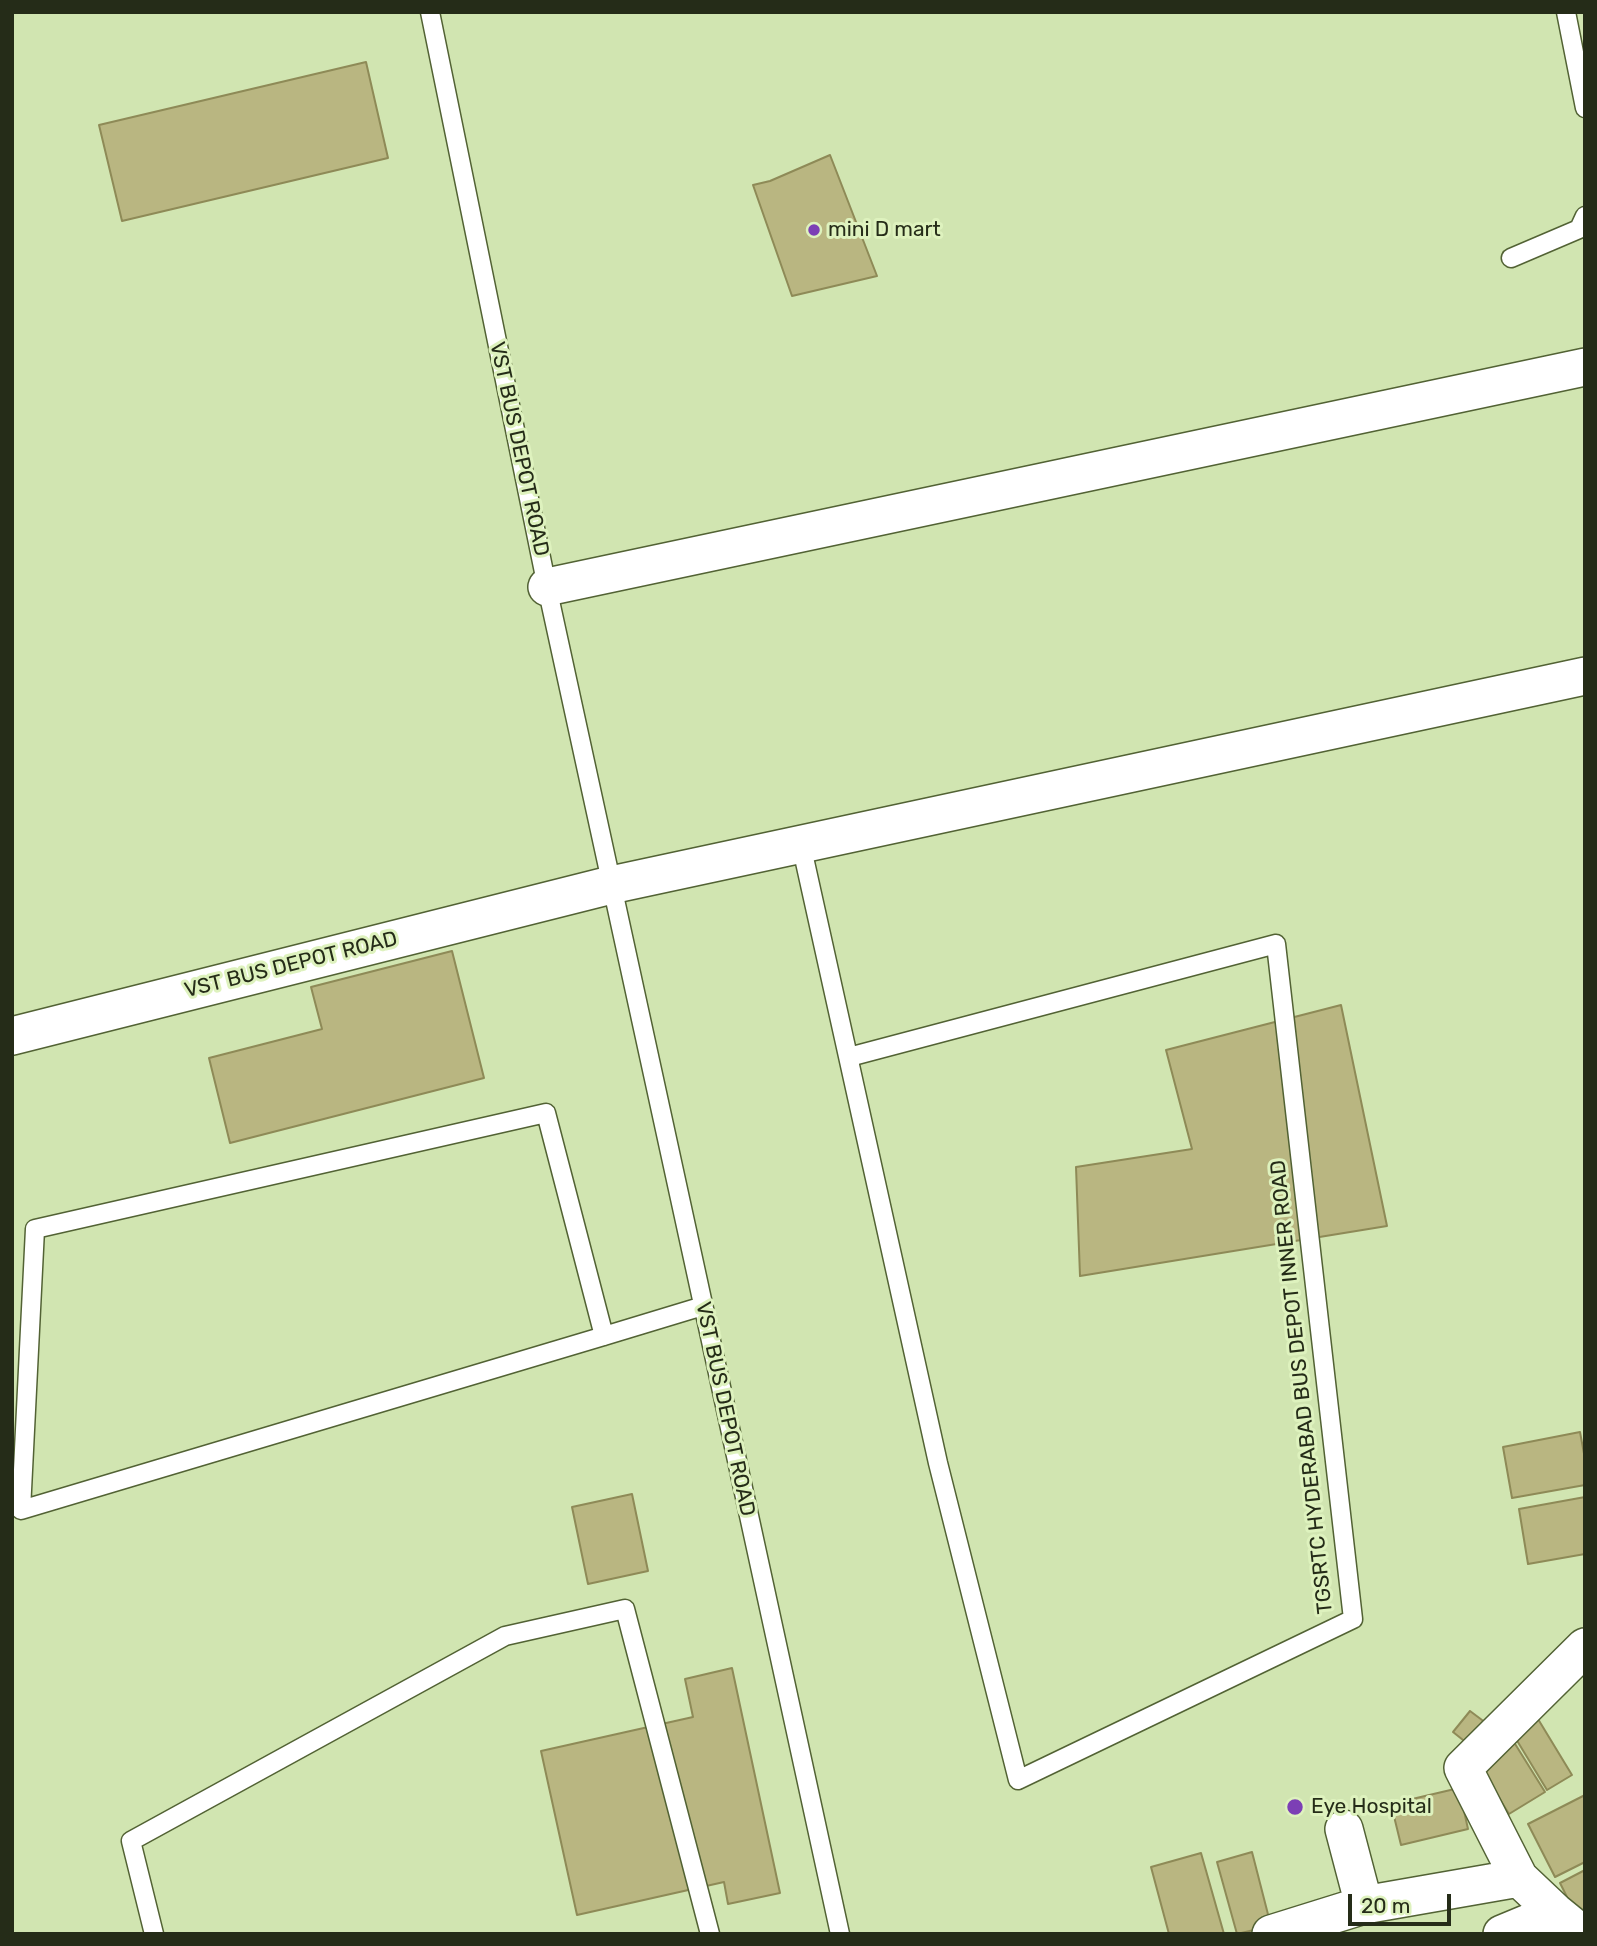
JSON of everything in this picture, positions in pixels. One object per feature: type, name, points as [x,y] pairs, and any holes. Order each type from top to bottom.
[{"type":"street","points":[[547,587],[1585,367]]},
{"type":"street","points":[[611,885],[1585,676]]},
{"type":"street","name":"VST BUS DEPOT ROAD","points":[[12,1036],[611,885]]},
{"type":"street","points":[[1576,1927],[1519,1878],[1464,1768],[1585,1647]]},
{"type":"street","points":[[1344,1829],[1364,1905]]},
{"type":"street","points":[[1271,1934],[1364,1905],[1519,1878]]},
{"type":"street","points":[[1502,1934],[1576,1927]]},
{"type":"lane","name":"VST BUS DEPOT ROAD","points":[[430,12],[547,587],[839,1934]]},
{"type":"lane","points":[[1566,12],[1585,108]]},
{"type":"lane","points":[[1511,258],[1579,229],[1585,216]]},
{"type":"lane","name":"TGSRTC HYDERABAD BUS DEPOT INNER ROAD","points":[[801,844],[938,1463],[1018,1780],[1353,1619],[1276,944],[849,1057]]},
{"type":"lane","points":[[604,1336],[546,1114],[35,1229],[21,1510],[604,1336],[703,1306]]},
{"type":"lane","points":[[154,1934],[131,1841],[505,1636],[625,1609],[710,1934]]},
{"type":"building","points":[[366,62],[388,158],[122,221],[99,125]]},
{"type":"building","name":"mini D mart","points":[[830,155],[877,276],[792,296],[753,185],[770,181]]},
{"type":"building","points":[[452,951],[484,1078],[230,1143],[209,1058],[322,1029],[311,987]]},
{"type":"building","points":[[1341,1005],[1387,1226],[1080,1276],[1076,1167],[1192,1149],[1166,1050]]},
{"type":"building","points":[[1580,1432],[1585,1459],[1585,1485],[1512,1498],[1503,1447]]},
{"type":"building","points":[[632,1494],[648,1571],[588,1584],[572,1507]]},
{"type":"building","points":[[1585,1497],[1585,1554],[1528,1564],[1519,1509]]},
{"type":"building","points":[[732,1668],[780,1893],[728,1904],[724,1882],[577,1915],[541,1751],[693,1717],[685,1679]]},
{"type":"building","points":[[1470,1711],[1490,1726],[1473,1748],[1453,1732]]},
{"type":"building","points":[[1538,1719],[1572,1775],[1547,1790],[1513,1734]]},
{"type":"building","points":[[1512,1739],[1545,1792],[1509,1814],[1476,1761]]},
{"type":"building","points":[[1459,1788],[1468,1829],[1401,1845],[1391,1804]]},
{"type":"building","points":[[1585,1795],[1585,1862],[1555,1877],[1528,1824]]},
{"type":"building","points":[[1252,1852],[1271,1926],[1237,1934],[1217,1862]]},
{"type":"building","points":[[1201,1853],[1224,1934],[1169,1934],[1151,1867]]},
{"type":"building","points":[[1585,1870],[1585,1918],[1579,1921],[1560,1883]]},
{"type":"place","name":"mini D mart","points":[[814,230]]},
{"type":"place","name":"Eye Hospital","points":[[1295,1807]]}]
